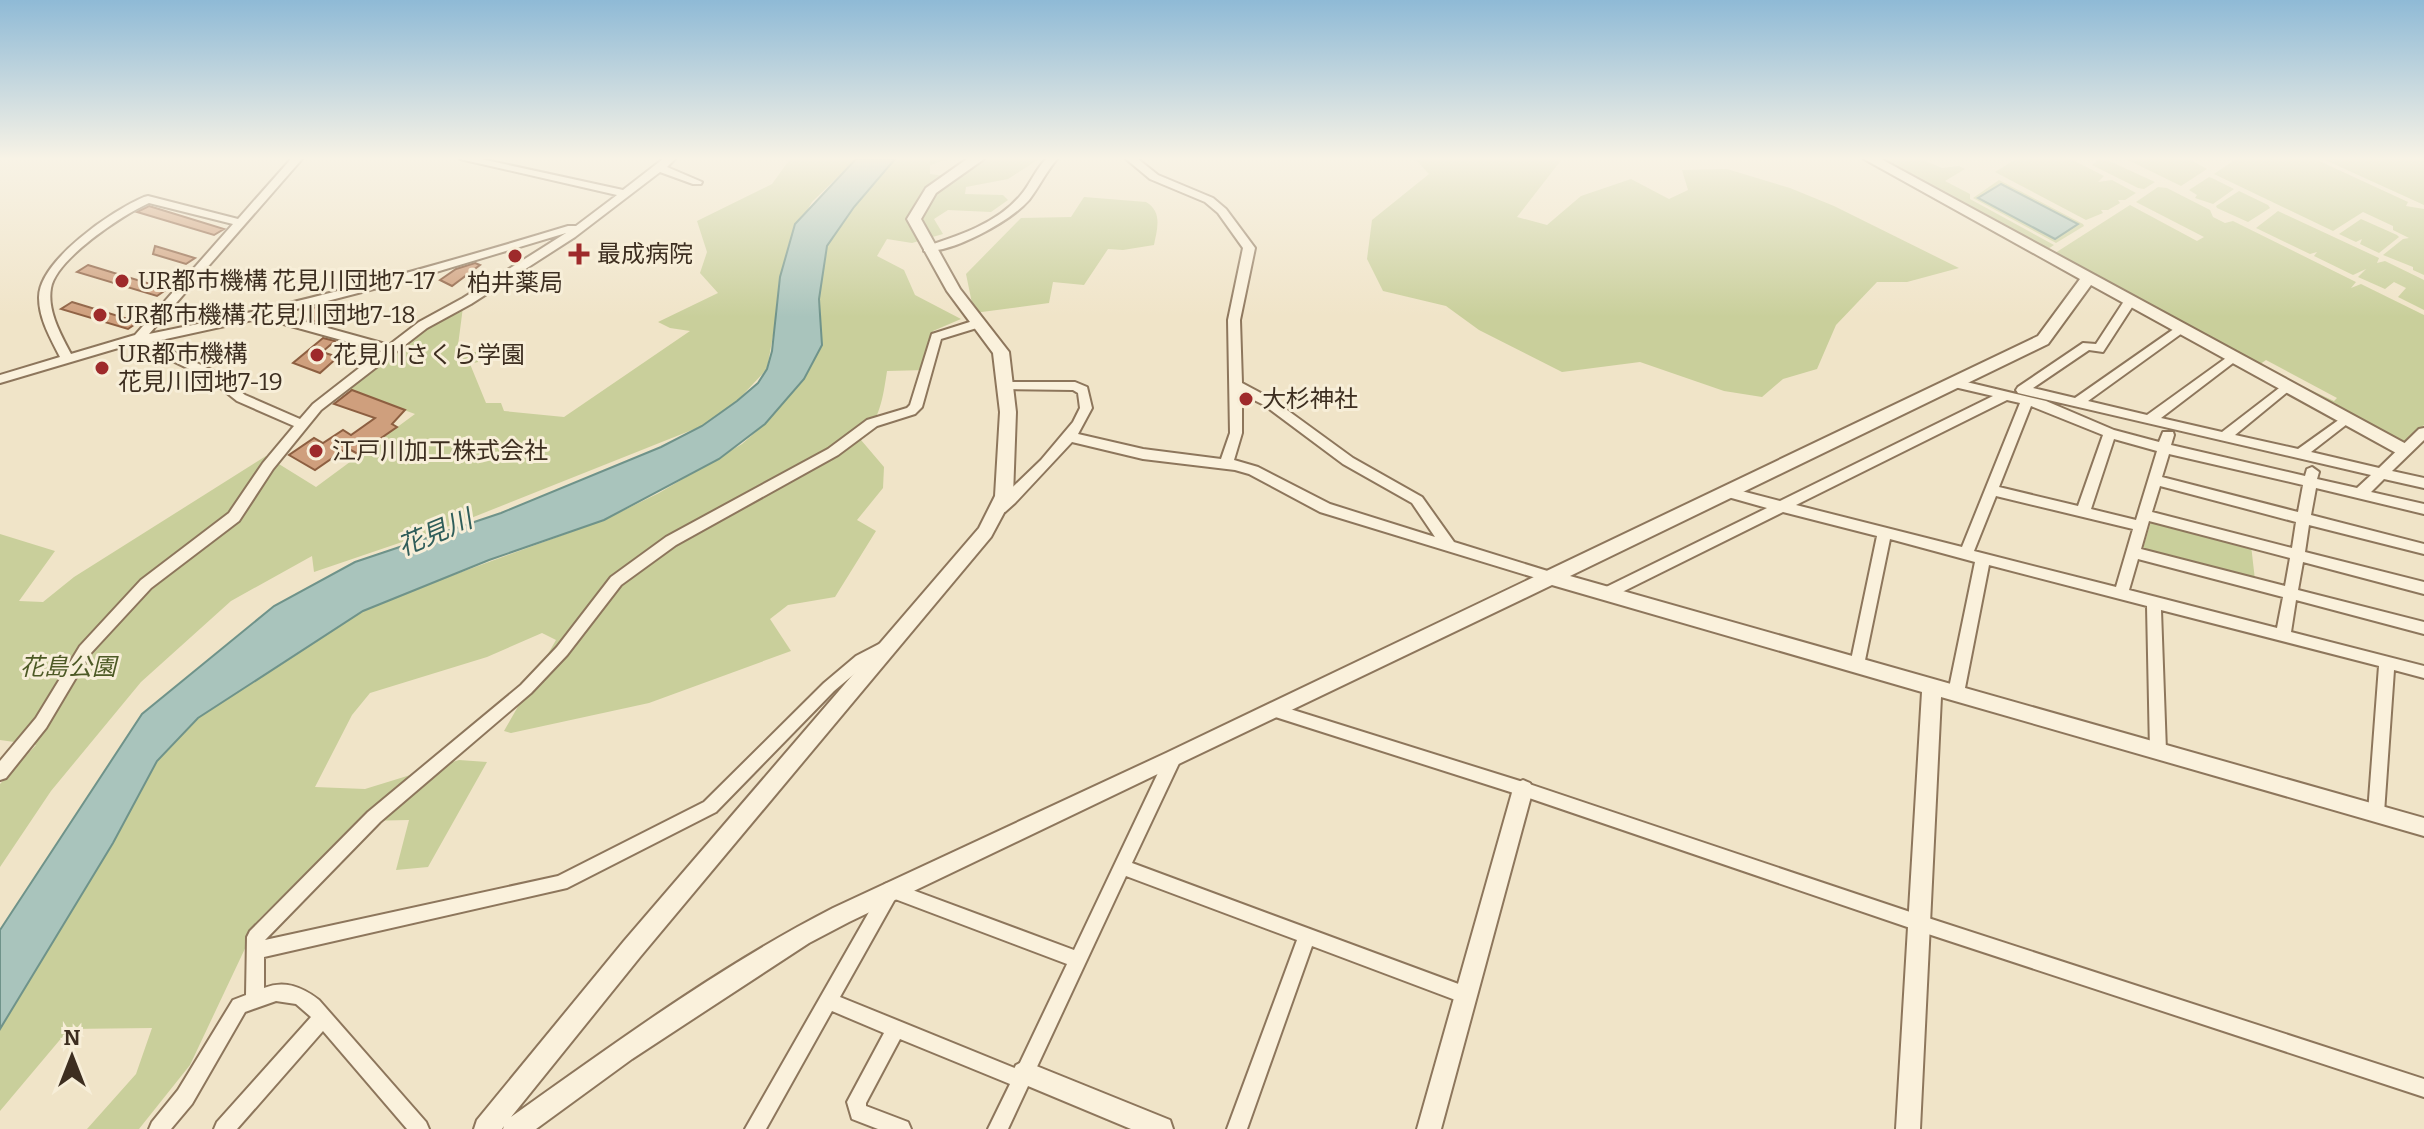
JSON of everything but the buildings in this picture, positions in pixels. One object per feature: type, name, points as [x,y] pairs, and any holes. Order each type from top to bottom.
[{"type":"street","points":[[67,358],[45,309],[48,275],[71,250],[129,212]]},
{"type":"street","points":[[197,212],[241,223]]},
{"type":"street","points":[[138,340],[251,212]]},
{"type":"street","points":[[0,773],[41,723],[85,650],[146,584],[234,517],[268,466],[317,407],[388,349],[571,235],[599,212]]},
{"type":"street","points":[[916,212],[914,219],[928,249],[976,324],[1001,352],[1006,386],[1004,496],[1000,509]]},
{"type":"street","points":[[928,249],[959,239],[1009,212]]},
{"type":"street","points":[[1223,212],[1249,248],[1234,320],[1236,433],[1226,464]]},
{"type":"street","points":[[1968,212],[2404,450]]},
{"type":"street","points":[[0,379],[67,358],[262,314],[464,261],[580,226]]},
{"type":"street","points":[[515,1129],[624,1051],[775,953],[891,890],[1173,759],[2043,340],[2089,278]]},
{"type":"street","points":[[2130,301],[2099,349],[2087,346],[2022,390],[2424,483]]},
{"type":"street","points":[[262,314],[388,349]]},
{"type":"street","points":[[255,998],[256,937],[374,817],[526,689],[562,651],[616,581],[671,541],[833,452],[872,423],[911,411],[916,407],[936,337],[976,324]]},
{"type":"street","points":[[2076,403],[2181,328]]},
{"type":"street","points":[[138,340],[212,375],[241,398],[302,425]]},
{"type":"street","points":[[2150,419],[2233,357]]},
{"type":"street","points":[[1954,383],[2062,410],[2110,433],[2166,441],[2424,509]]},
{"type":"street","points":[[486,1129],[632,949],[985,532],[1000,509],[1067,436],[1083,414],[1086,404],[1083,390],[1060,384],[1006,386]]},
{"type":"street","points":[[1236,385],[1268,402],[1348,461],[1417,500],[1449,546]]},
{"type":"street","points":[[2224,437],[2287,386]]},
{"type":"street","points":[[1605,594],[2006,395]]},
{"type":"street","points":[[1966,554],[2027,400]]},
{"type":"street","points":[[2299,455],[2347,418]]},
{"type":"street","points":[[2360,494],[2424,432]]},
{"type":"street","points":[[2083,512],[2110,433]]},
{"type":"street","points":[[1067,436],[1143,454],[1226,464],[1271,477],[1325,508],[1605,594],[2424,827]]},
{"type":"street","points":[[2121,595],[2157,481],[2166,441]]},
{"type":"street","points":[[2283,636],[2312,477]]},
{"type":"street","points":[[2157,481],[2424,549]]},
{"type":"street","points":[[1991,490],[2083,512],[2143,520],[2299,553],[2424,588]]},
{"type":"street","points":[[1726,492],[2424,672]]},
{"type":"street","points":[[1857,665],[1884,533]]},
{"type":"street","points":[[2135,553],[2424,628]]},
{"type":"street","points":[[1956,693],[1983,559]]},
{"type":"street","points":[[2154,603],[2158,751]]},
{"type":"street","points":[[256,951],[475,905],[561,883],[710,807],[829,687],[861,660],[886,646]]},
{"type":"street","points":[[2376,813],[2387,662]]},
{"type":"street","points":[[1908,1129],[1932,686]]},
{"type":"street","points":[[1274,710],[1523,789],[1919,923],[2424,1088]]},
{"type":"street","points":[[998,1129],[1173,759]]},
{"type":"street","points":[[1429,1129],[1523,789]]},
{"type":"street","points":[[1123,867],[1466,995]]},
{"type":"street","points":[[891,890],[1078,960]]},
{"type":"street","points":[[755,1129],[891,890]]},
{"type":"street","points":[[1237,1129],[1307,935]]},
{"type":"street","points":[[159,1129],[185,1097],[239,1006],[255,998],[288,992],[306,1001],[419,1129]]},
{"type":"street","points":[[828,1001],[1161,1129]]},
{"type":"street","points":[[224,1129],[322,1018]]},
{"type":"street","points":[[896,1028],[856,1102],[859,1112],[901,1129]]},
{"type":"green space","name":"花島公園","points":[[716,212],[806,212],[790,240],[767,369],[737,401],[702,426],[461,522],[314,572],[312,556],[231,601],[141,682],[51,791],[0,867],[0,784],[36,745],[0,740],[0,534],[55,551],[19,601],[43,602],[74,577],[266,456],[316,487],[415,414],[344,388],[422,329],[463,307],[457,353],[476,352],[478,362],[470,364],[486,403],[501,403],[504,411],[564,417],[690,331],[670,328],[658,322],[718,293],[700,273],[707,252],[697,221]]},
{"type":"green space","points":[[851,212],[945,212],[934,219],[943,234],[912,243],[887,239],[877,256],[904,270],[915,295],[961,319],[933,331],[926,370],[887,371],[877,416],[861,440],[884,467],[883,488],[857,520],[876,531],[835,597],[788,605],[770,619],[791,651],[649,703],[511,733],[504,731],[556,640],[542,633],[487,657],[370,693],[352,715],[315,787],[365,789],[459,760],[487,762],[428,867],[396,870],[409,820],[362,821],[259,919],[190,1065],[139,1129],[87,1129],[136,1074],[152,1028],[69,1029],[0,1111],[0,1029],[113,843],[157,761],[198,718],[363,611],[604,520],[659,493],[742,444],[765,424],[822,345],[819,299],[827,246]]},
{"type":"green space","points":[[1074,212],[1155,212],[1154,245],[1108,249],[1084,285],[1053,282],[1049,303],[974,313],[966,274],[1021,218],[1071,217]]},
{"type":"green space","points":[[1382,212],[1521,212],[1517,217],[1547,225],[1563,212],[1845,212],[1959,268],[1907,282],[1877,282],[1836,325],[1817,369],[1783,379],[1762,397],[1724,391],[1640,362],[1562,372],[1479,330],[1446,306],[1383,291],[1367,259],[1372,220]]},
{"type":"green space","points":[[1973,212],[1993,212],[2054,245],[2045,251]]},
{"type":"green space","points":[[1998,212],[2059,212],[2083,224],[2056,243]]},
{"type":"green space","points":[[2070,212],[2103,213],[2086,220]]},
{"type":"green space","points":[[2120,212],[2142,212],[2197,241],[2204,237],[2155,212],[2211,212],[2213,217],[2225,223],[2233,221],[2356,282],[2351,288],[2361,284],[2424,315],[2424,425],[2406,441],[2395,440],[2275,373],[2334,401],[2337,398],[2266,360],[2259,365],[2052,255]]},
{"type":"green space","points":[[2225,212],[2264,212],[2248,222]]},
{"type":"green space","points":[[2279,212],[2379,258],[2377,263],[2385,261],[2424,280],[2424,310],[2398,297],[2406,288],[2394,282],[2385,289],[2358,277],[2366,269],[2353,275],[2314,256],[2317,252],[2310,254],[2256,228]]},
{"type":"green space","points":[[2293,212],[2424,212],[2424,275],[2383,255],[2403,239],[2409,238],[2393,230],[2393,226],[2363,212],[2333,231]]},
{"type":"green space","points":[[2361,219],[2399,237],[2379,253],[2360,244],[2362,239],[2356,242],[2339,234]]},
{"type":"green space","points":[[2151,522],[2251,545],[2255,580],[2147,553],[2143,548]]},
{"type":"water","points":[[807,212],[851,212],[827,246],[819,299],[822,345],[804,379],[765,424],[719,459],[604,520],[489,560],[363,611],[198,718],[157,761],[113,843],[0,1029],[0,930],[142,714],[274,606],[355,562],[501,513],[661,447],[702,426],[737,401],[758,383],[767,369],[772,351],[780,277],[795,224]]},
{"type":"water","points":[[2004,212],[2054,212],[2078,224],[2055,239]]},
{"type":"place","name":"最成病院","points":[[579,254]]},
{"type":"place","name":"柏井薬局","points":[[515,256]]},
{"type":"place","name":"UR都市機構 花見川団地7-17","points":[[122,281]]},
{"type":"place","name":"UR都市機構 花見川団地7-18","points":[[100,315]]},
{"type":"place","name":"花見川さくら学園","points":[[317,355]]},
{"type":"place","name":"UR都市機構 花見川団地7-19","points":[[102,368]]},
{"type":"place","name":"大杉神社","points":[[1246,399]]},
{"type":"place","name":"江戸川加工株式会社","points":[[316,451]]},
{"type":"water label","name":"花見川","points":[[435,533]]}]
